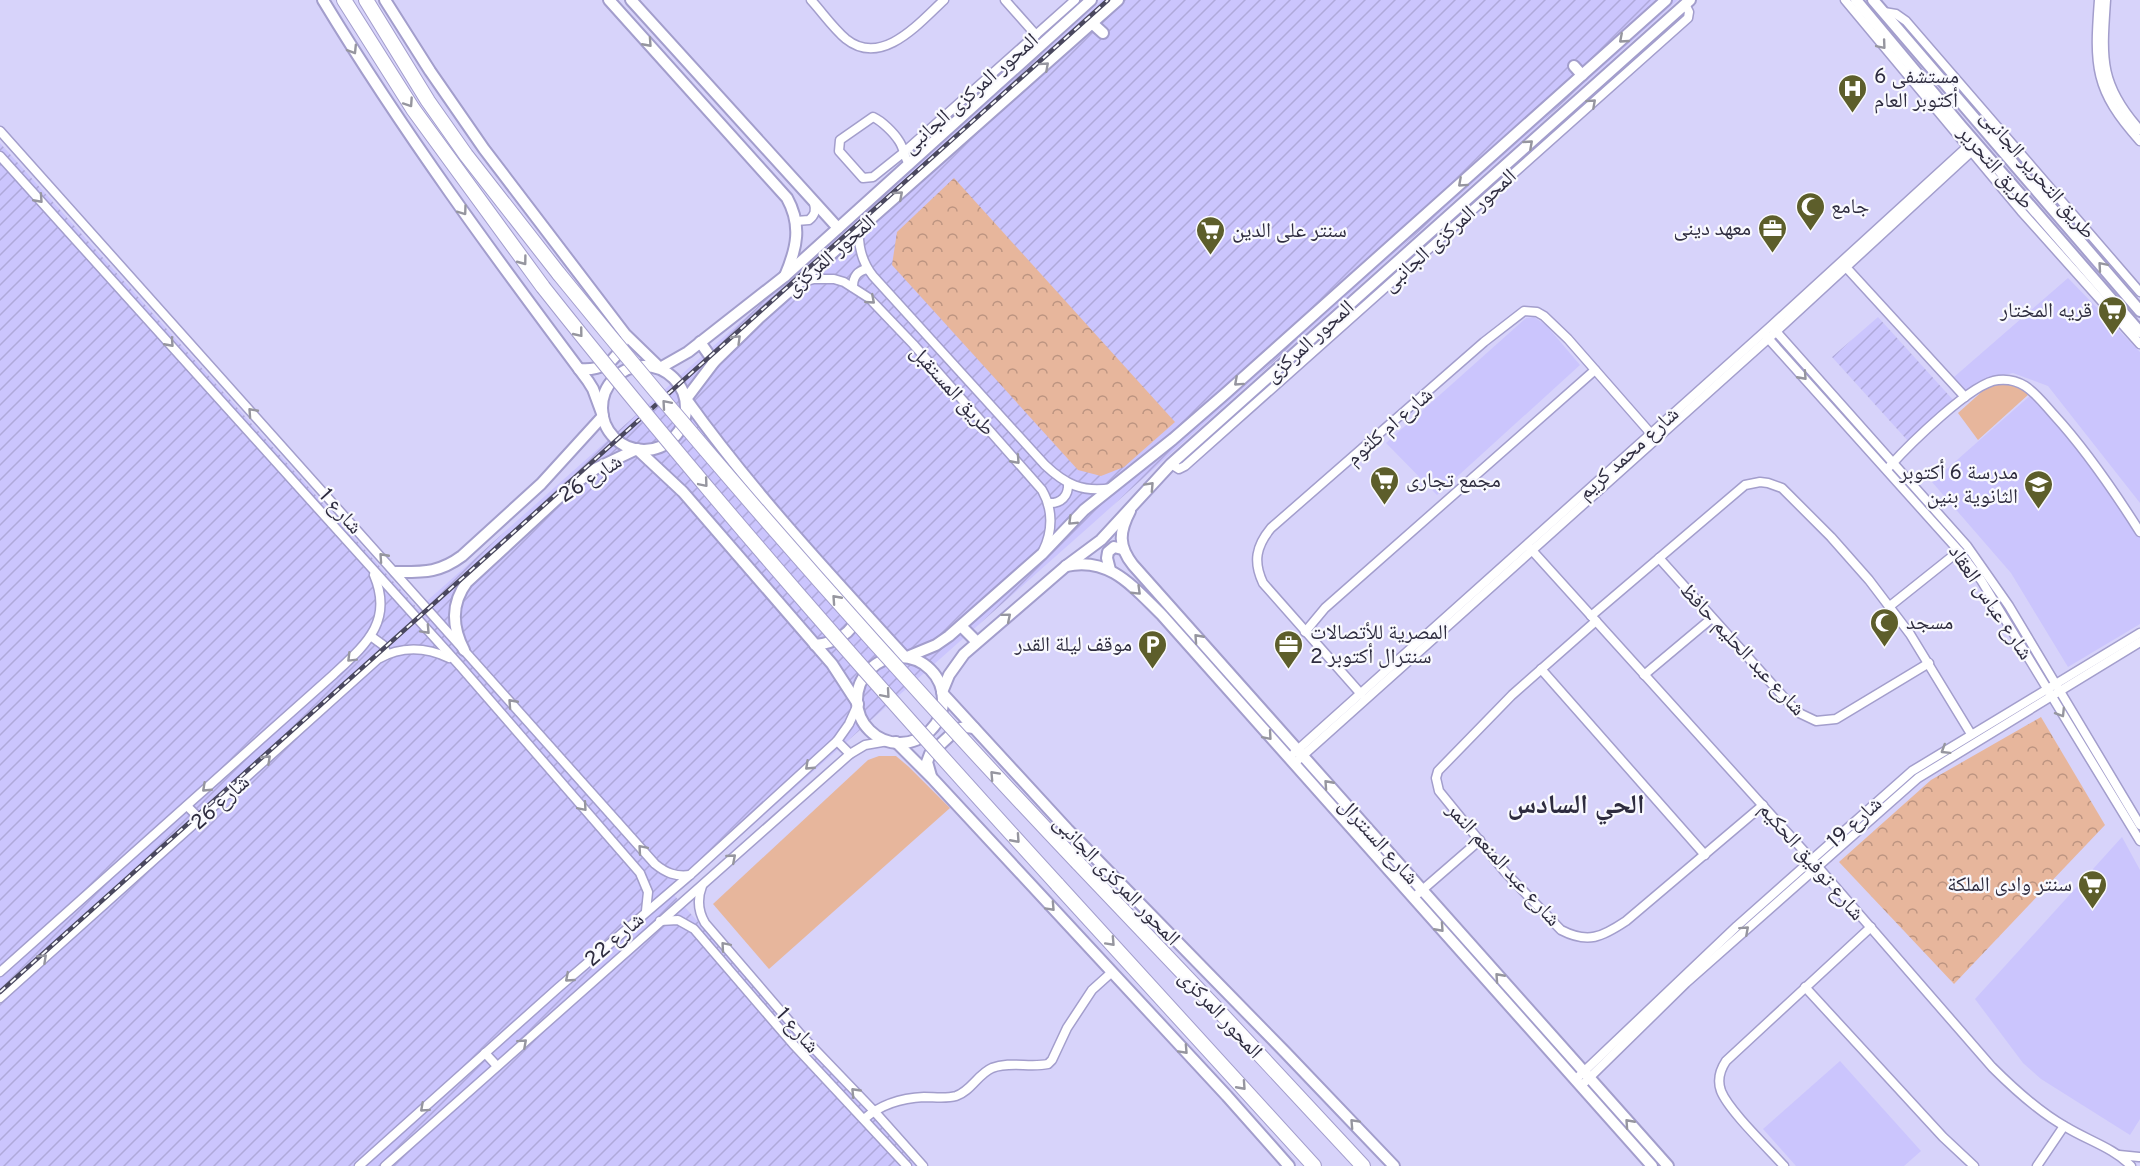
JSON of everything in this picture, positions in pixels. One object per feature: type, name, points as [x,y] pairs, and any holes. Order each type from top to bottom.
[{"type":"highway","name":"المحور المركزى","points":[[344,0],[412,109],[543,287],[709,489],[932,747],[1314,1166]]},
{"type":"highway","name":"المحور المركزى","points":[[366,0],[429,101],[466,155],[644,379],[968,747],[1364,1166]]},
{"type":"main road","points":[[322,0],[436,173],[593,389],[605,424],[615,438],[628,447],[637,449],[683,492],[832,664],[858,704],[865,725],[875,735],[892,741],[931,776],[1289,1166]]},
{"type":"main road","points":[[385,0],[430,71],[484,149],[625,334],[677,381],[686,399],[719,445],[860,608],[906,657]]},
{"type":"main road","points":[[610,0],[787,198],[796,221],[796,242],[785,276]]},
{"type":"main road","points":[[631,0],[838,228]]},
{"type":"main road","name":"المحور المركزى","points":[[660,368],[700,342],[785,276],[982,97],[1049,31],[1091,0]]},
{"type":"main road","name":"المحور المركزى","points":[[637,449],[656,448],[674,438],[685,420],[686,399],[714,362],[752,324],[1118,0]]},
{"type":"main road","name":"المحور المركزى","points":[[906,657],[936,645],[961,626],[1042,554],[1074,519],[1226,393],[1666,0]]},
{"type":"main road","name":"طريق التحرير","points":[[1856,0],[1960,126],[2138,326]]},
{"type":"main road","name":"طريق التحرير","points":[[1874,0],[2140,310]]},
{"type":"main road","name":"المحور المركزى","points":[[943,693],[953,668],[977,642],[1066,566],[1101,540],[1171,464],[1687,2]]},
{"type":"main road","points":[[1092,23],[1103,33]]},
{"type":"main road","points":[[1574,66],[1582,75]]},
{"type":"main road","points":[[1945,121],[1960,126]]},
{"type":"main road","points":[[1428,212],[1430,221],[1438,225]]},
{"type":"main road","points":[[1404,234],[1413,237],[1416,246]]},
{"type":"main road","points":[[2060,254],[2076,259]]},
{"type":"main road","points":[[579,369],[589,370],[609,363],[616,356],[625,334]]},
{"type":"main road","points":[[700,342],[714,362]]},
{"type":"main road","points":[[603,416],[605,391],[615,378],[639,366],[660,368]]},
{"type":"main road","name":"شارع 26","points":[[396,572],[427,572],[451,564],[513,511],[564,460],[603,416]]},
{"type":"main road","name":"شارع 26","points":[[464,650],[456,630],[456,604],[460,592],[472,576],[523,528],[580,480],[603,465],[637,449]]},
{"type":"main road","points":[[1110,570],[1108,552],[1114,547],[1122,549],[1122,526],[1133,505]]},
{"type":"main road","points":[[513,511],[513,524],[523,528]]},
{"type":"main road","name":"شارع السنترال","points":[[1122,549],[1133,565],[1422,890],[1582,1079],[1652,1166]]},
{"type":"main road","name":"شارع السنترال","points":[[1066,566],[1089,564],[1110,570],[1123,577],[1162,615],[1413,898],[1582,1079],[1668,1166]]},
{"type":"main road","points":[[815,645],[836,641],[845,635],[857,618],[860,608]]},
{"type":"main road","points":[[961,626],[977,642]]},
{"type":"main road","points":[[858,704],[860,684],[873,667],[885,660],[906,657],[921,662],[933,672],[943,693],[939,717],[931,729],[918,738],[892,741]]},
{"type":"main road","name":"المحور المركزى الجانبى","points":[[943,693],[1068,830],[1394,1166]]},
{"type":"main road","points":[[931,776],[927,762],[930,754],[957,729],[974,728]]},
{"type":"street","points":[[811,0],[846,39],[872,48],[896,42],[945,0]]},
{"type":"street","points":[[1005,0],[1036,35]]},
{"type":"street","name":"المحور المركزى الجانبى","points":[[903,153],[899,140],[877,118],[869,118],[840,140],[838,145],[839,151],[863,178],[873,177],[903,153],[1036,35],[1049,31],[1075,0]]},
{"type":"street","name":"طريق التحرير الجانبى","points":[[1845,0],[1969,150],[2140,344]]},
{"type":"street","points":[[2099,0],[2096,55],[2099,75],[2105,94],[2140,130]]},
{"type":"street","points":[[2106,0],[2103,54],[2109,81],[2118,109],[2140,141]]},
{"type":"street","name":"المحور المركزى الجانبى","points":[[1171,464],[1179,469],[1185,466],[1679,25],[1689,15],[1687,2]]},
{"type":"street","name":"طريق التحرير الجانبى","points":[[1884,12],[1896,14],[1906,21],[2140,292]]},
{"type":"street","name":"شارع 1","points":[[0,131],[655,864],[669,874],[690,875]]},
{"type":"street","name":"شارع محمد كريم","points":[[1291,761],[1766,336],[1969,150]]},
{"type":"street","points":[[903,153],[909,164]]},
{"type":"street","name":"شارع 1","points":[[0,156],[561,781],[644,879],[648,892],[646,911]]},
{"type":"street","points":[[796,221],[809,220],[814,216],[816,210],[814,203]]},
{"type":"street","name":"طريق المستقبل","points":[[859,230],[860,250],[867,269],[1045,465],[1068,483],[1094,489],[1115,487]]},
{"type":"street","points":[[1844,265],[1965,397]]},
{"type":"street","points":[[853,287],[858,272],[867,269]]},
{"type":"street","name":"طريق المستقبل","points":[[798,283],[814,279],[834,279],[853,287],[876,304],[913,344],[1042,490],[1051,517],[1050,532],[1042,554]]},
{"type":"street","points":[[128,297],[140,287]]},
{"type":"street","name":"شارع ام كلثوم","points":[[1361,694],[1270,593],[1258,572],[1256,560],[1258,548],[1270,528],[1521,312],[1533,311],[1544,316],[1653,436]]},
{"type":"street","name":"شارع عباس العقاد","points":[[1773,329],[1959,551],[1996,603],[2140,841]]},
{"type":"street","name":"شارع عباس العقاد","points":[[1766,336],[1856,428]]},
{"type":"street","points":[[1305,632],[1326,608],[1595,370]]},
{"type":"street","points":[[1889,466],[1965,397],[1995,380],[2009,380],[2024,386],[2037,396],[2089,456],[2140,532]]},
{"type":"street","name":"شارع عباس العقاد","points":[[1889,466],[1967,546],[1989,575],[2140,825]]},
{"type":"street","name":"شارع عبد المنعم النمر","points":[[1763,806],[1626,921],[1609,933],[1584,938],[1572,936],[1555,924],[1505,872],[1439,791],[1436,778],[1438,771],[1512,695],[1593,618],[1745,485],[1760,482],[1775,485],[1788,493],[1831,537],[1890,606],[1929,663],[1971,734]]},
{"type":"street","points":[[1048,503],[1056,503],[1065,497],[1068,483]]},
{"type":"street","name":"شارع محمد كريم","points":[[1300,753],[1361,694],[1529,547]]},
{"type":"street","name":"شارع توفيق الحكيم","points":[[1529,547],[1871,927],[1992,1067],[2022,1094],[2064,1126],[2117,1154],[2132,1166]]},
{"type":"street","points":[[1890,606],[1959,551]]},
{"type":"street","name":"شارع عبد الحليم حافظ","points":[[1659,558],[1797,712],[1816,721],[1836,719],[1929,663]]},
{"type":"street","points":[[371,569],[379,589],[380,603],[379,621],[372,637],[383,645],[387,654]]},
{"type":"street","points":[[1644,675],[1712,618]]},
{"type":"street","name":"شارع 19","points":[[2058,687],[2140,633]]},
{"type":"street","name":"شارع 26","points":[[0,972],[333,675],[372,637]]},
{"type":"street","name":"شارع 19","points":[[1582,1079],[1912,771],[1971,734],[2140,642]]},
{"type":"street","name":"شارع 26","points":[[0,998],[378,659],[404,650],[421,650],[438,653],[455,661]]},
{"type":"street","points":[[1541,669],[1705,855]]},
{"type":"street","name":"شارع 19","points":[[1814,863],[1918,778],[2049,692]]},
{"type":"street","name":"شارع 22","points":[[359,1166],[646,911],[690,875],[837,741],[849,724],[858,704]]},
{"type":"street","points":[[837,741],[850,754]]},
{"type":"street","name":"شارع 22","points":[[386,1166],[850,754],[865,745],[892,741]]},
{"type":"street","points":[[561,781],[573,771]]},
{"type":"street","points":[[187,806],[200,819]]},
{"type":"street","points":[[1413,898],[1480,840]]},
{"type":"street","name":"شارع 1","points":[[704,883],[699,893],[698,904],[705,923],[802,1036],[923,1166]]},
{"type":"street","name":"شارع 1","points":[[660,921],[678,920],[693,929],[793,1044],[908,1166]]},
{"type":"street","points":[[1784,1166],[1725,1098],[1719,1083],[1720,1074],[1726,1061],[1871,927]]},
{"type":"street","points":[[864,1119],[874,1111],[890,1104],[915,1098],[955,1096],[967,1090],[985,1072],[994,1067],[1048,1064],[1067,1028],[1092,990],[1112,972]]},
{"type":"street","points":[[1806,987],[1943,1137],[1974,1166]]},
{"type":"street","points":[[485,1053],[497,1066]]},
{"type":"street","points":[[2037,1166],[2064,1126]]},
{"type":"street","name":"شارع توفيق الحكيم","points":[[2117,1154],[2140,1156]]},
{"type":"street","points":[[2132,1166],[2140,1156]]},
{"type":"shaded area","points":[[1102,0],[1678,0],[674,895],[916,1166],[0,1166],[0,143],[418,609]]},
{"type":"shaded area","points":[[2068,278],[2140,352],[2140,503],[2048,386],[2013,373],[1994,377],[1965,391],[1954,377]]},
{"type":"shaded area","points":[[1534,317],[1546,325],[1580,365],[1437,495],[1386,443],[1526,318]]},
{"type":"shaded area","points":[[1878,317],[1954,401],[1908,441],[1832,357]]},
{"type":"shaded area","name":"مدرسة 6 أكتوبر الثانوية بنين","points":[[2032,394],[2093,463],[2140,537],[2140,624],[2068,667],[2011,573],[1932,482]]},
{"type":"shaded area","points":[[2122,837],[2140,870],[2140,1119],[2130,1135],[2041,1079],[2023,1063],[1975,999]]},
{"type":"shaded area","points":[[1840,1061],[1921,1151],[1904,1166],[1796,1166],[1763,1129]]},
{"type":"green space","points":[[954,178],[1175,422],[1124,467],[1101,476],[1078,470],[892,265],[897,232]]},
{"type":"green space","points":[[2004,383],[2018,386],[2029,394],[1978,440],[1958,413],[1986,388]]},
{"type":"green space","points":[[2041,717],[2105,825],[1954,984],[1839,862],[1931,780]]},
{"type":"green space","points":[[879,756],[896,756],[950,808],[769,969],[713,904],[868,760]]},
{"type":"railway","points":[[0,992],[1108,0]]},
{"type":"place","name":"مستشفى 6 أكتوبر العام","points":[[1853,114]]},
{"type":"place","name":"جامع","points":[[1810,232]]},
{"type":"place","name":"معهد دينى","points":[[1772,254]]},
{"type":"place","name":"سنتر على الدين","points":[[1211,256]]},
{"type":"place","name":"قريه المختار","points":[[2113,336]]},
{"type":"place","name":"مجمع تجارى","points":[[1385,506]]},
{"type":"place","name":"مدرسة 6 أكتوبر الثانوية بنين","points":[[2039,510]]},
{"type":"place","name":"مسجد","points":[[1885,648]]},
{"type":"place","name":"موقف ليلة القدر","points":[[1153,670]]},
{"type":"place","name":"المصرية للأتصالات سنترال أكتوبر 2","points":[[1289,670]]},
{"type":"place","name":"سنتر وادى الملكة","points":[[2093,910]]},
{"type":"district","name":"الحي السادس","points":[[1576,804]]}]
